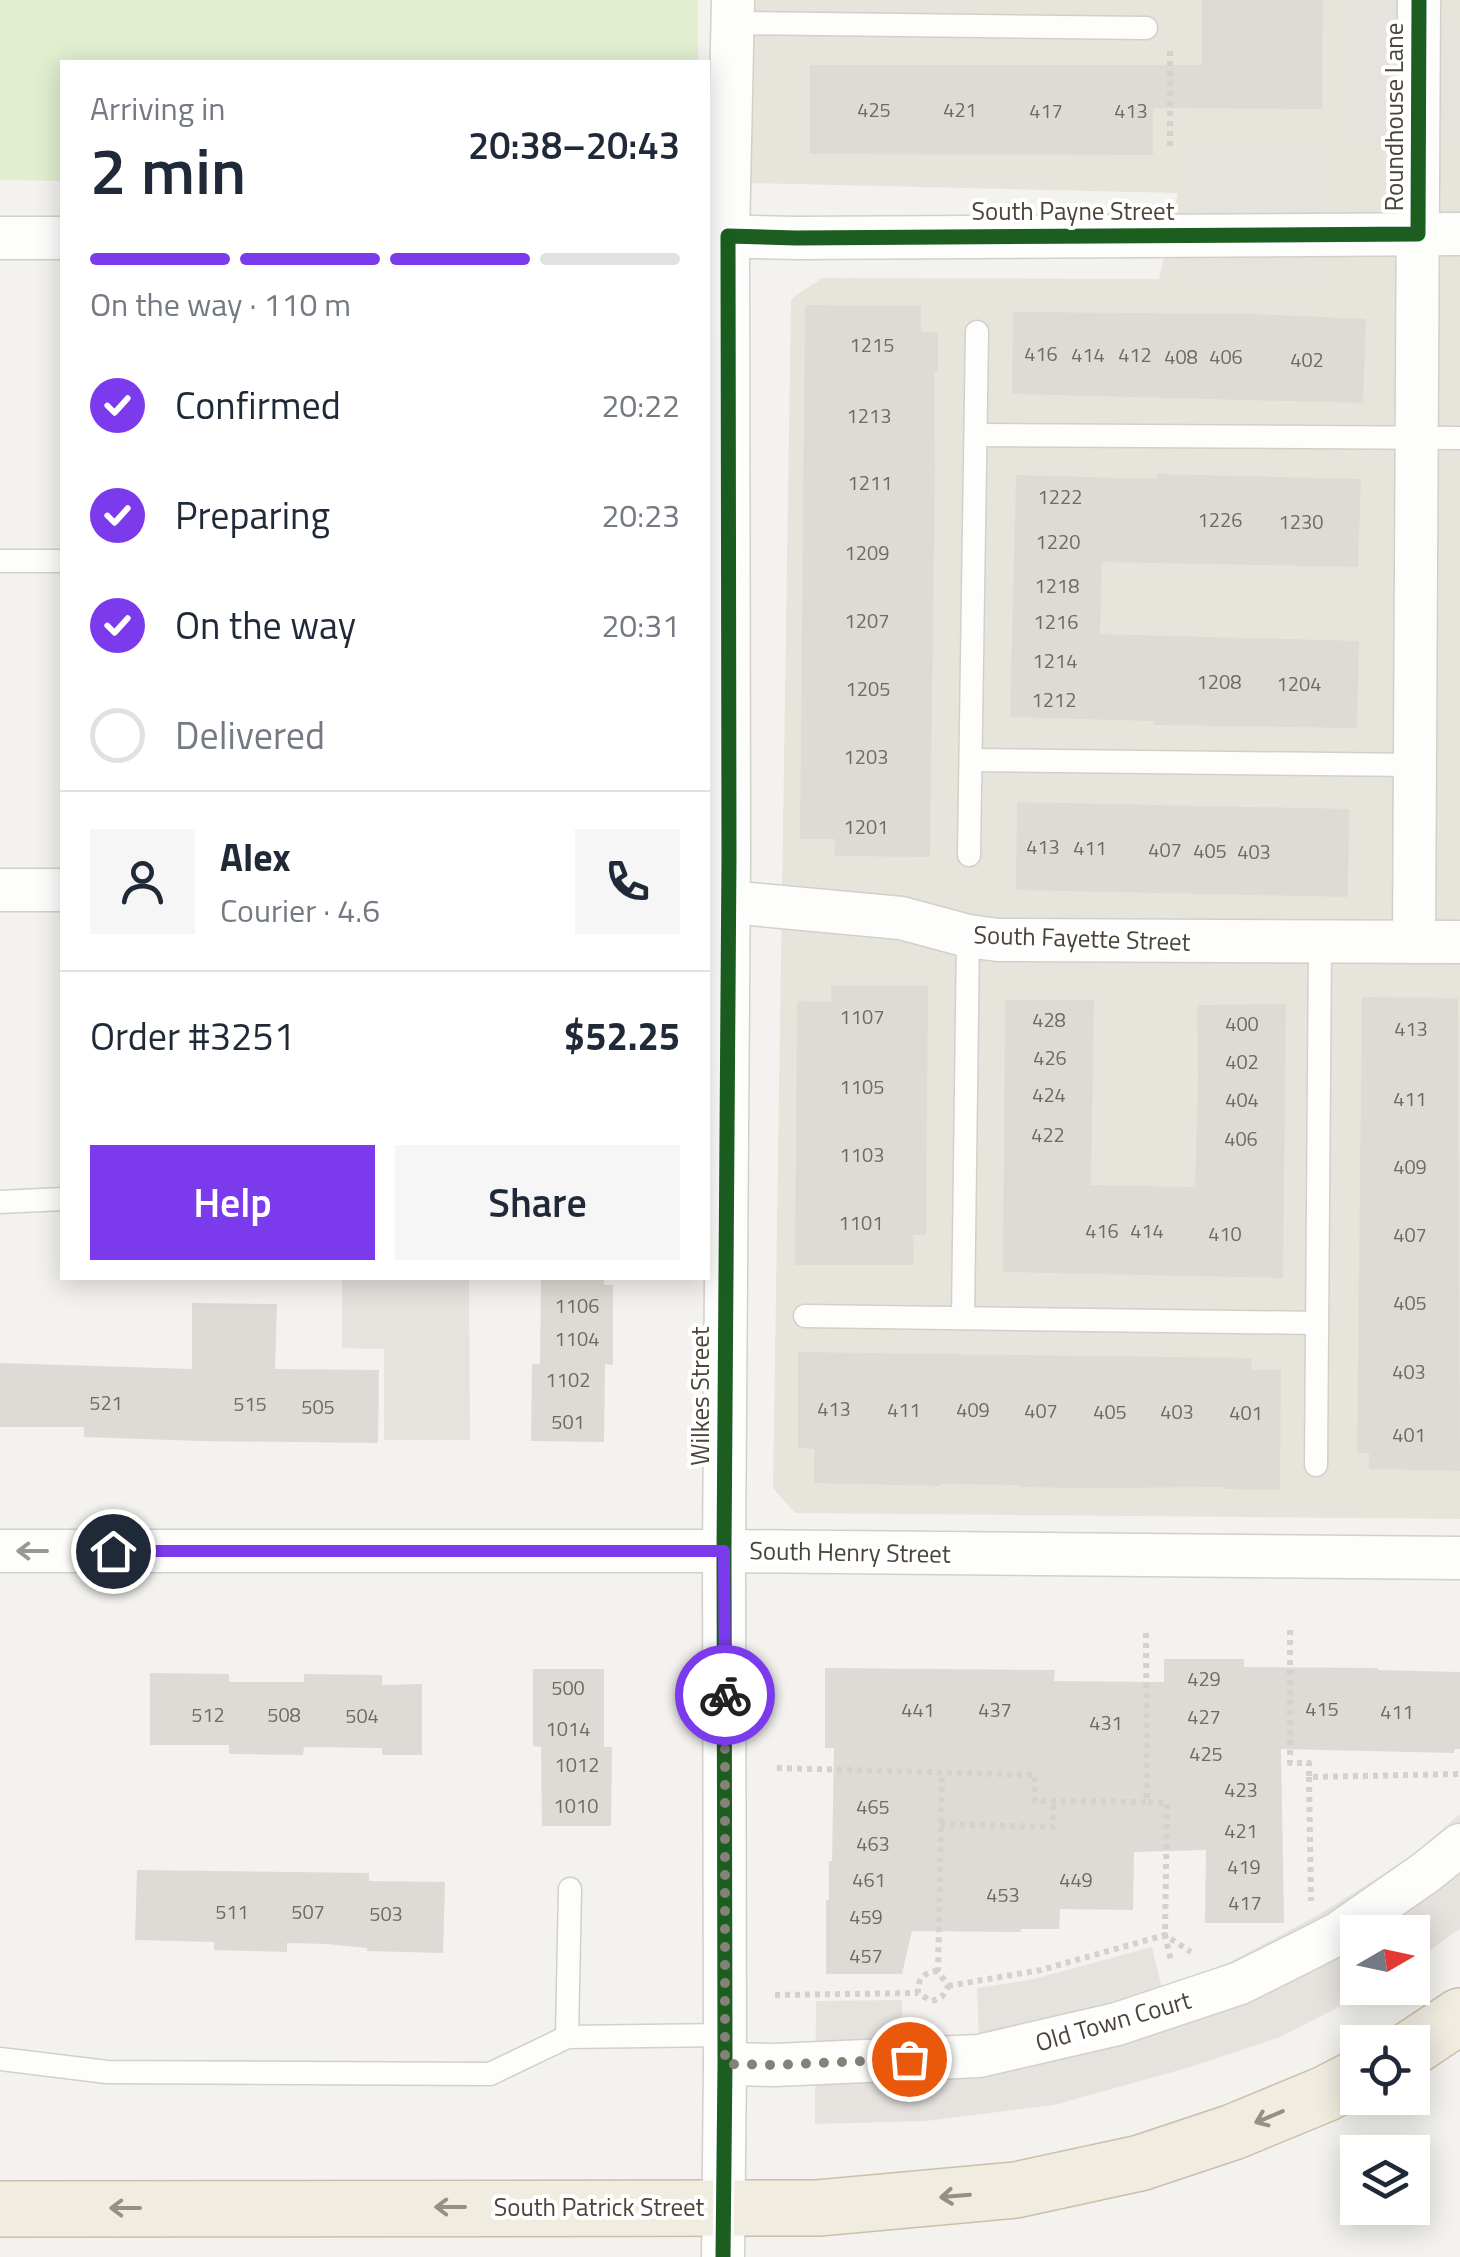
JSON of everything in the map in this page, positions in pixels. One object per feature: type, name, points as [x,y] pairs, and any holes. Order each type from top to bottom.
[{"type":"highway","points":[[1430,2036],[1460,2016]]},
{"type":"highway","name":"South Patrick Street","points":[[0,2209],[722,2232],[818,2208],[1016,2190],[1140,2163],[1233,2132],[1340,2086]]},
{"type":"street","name":"Roundhouse Lane","points":[[1414,942],[1417,438],[1439,234],[1419,0]]},
{"type":"street","name":"Wilkes Street","points":[[722,2232],[724,1551],[718,901],[718,236],[733,11]]},
{"type":"street","name":"South Payne Street","points":[[718,236],[1439,234]]},
{"type":"street","points":[[0,238],[60,238]]},
{"type":"street","points":[[0,890],[60,890]]},
{"type":"street","name":"South Fayette Street","points":[[718,901],[901,918],[998,940],[1460,942]]},
{"type":"street","name":"South Henry Street","points":[[0,1551],[724,1551],[1460,1558]]},
{"type":"street","name":"Old Town Court","points":[[725,2050],[775,2065],[979,2056],[1117,2024],[1240,1983],[1312,1947],[1353,1923],[1460,1846]]},
{"type":"lane","points":[[938,0],[938,25]]},
{"type":"lane","points":[[733,11],[938,25],[1146,28]]},
{"type":"lane","points":[[969,855],[976,332]]},
{"type":"lane","points":[[976,435],[1460,438]]},
{"type":"lane","points":[[0,561],[60,561]]},
{"type":"lane","points":[[971,760],[1414,765]]},
{"type":"lane","points":[[963,1318],[968,936]]},
{"type":"lane","points":[[1316,1466],[1320,942]]},
{"type":"lane","points":[[0,1202],[60,1199]]},
{"type":"lane","points":[[805,1316],[1318,1323]]},
{"type":"lane","points":[[567,2037],[570,1888]]},
{"type":"lane","points":[[0,2058],[107,2072],[490,2074],[567,2037],[725,2050]]},
{"type":"path","points":[[1170,38],[1170,150]]},
{"type":"path","points":[[1290,1630],[1290,1763],[1309,1763],[1312,1947]]},
{"type":"path","points":[[1146,1633],[1147,1802]]},
{"type":"path","points":[[777,1768],[1035,1775],[1036,1802],[1167,1803],[1165,1935],[1180,2003]]},
{"type":"path","points":[[942,1773],[938,1971],[948,1986]]},
{"type":"path","points":[[1309,1777],[1460,1774]]},
{"type":"path","points":[[940,1824],[1053,1827],[1054,1802]]},
{"type":"path","points":[[948,1986],[1041,1970],[1165,1935],[1240,1983]]},
{"type":"path","points":[[918,1993],[917,1984],[922,1976],[938,1971]]},
{"type":"path","points":[[775,1995],[918,1993],[931,2001],[939,1999],[948,1986]]},
{"type":"shaded area","points":[[750,0],[1460,0],[1460,1519],[795,1513],[773,1488],[791,299],[822,278],[1159,279],[1178,193],[747,183]]},
{"type":"shaded area","points":[[1382,0],[1438,0],[1439,27],[1460,29],[1460,144],[1347,144],[1347,9],[1382,8]]},
{"type":"shaded area","points":[[1187,156],[1328,156],[1327,286],[1191,285]]},
{"type":"shaded area","points":[[342,1280],[469,1280],[470,1440],[384,1440],[384,1349],[342,1348]]},
{"type":"shaded area","points":[[1460,1814],[1460,1929],[1430,1950],[1430,1915],[1340,1915],[1343,2005],[1280,2037],[1054,2105],[926,2121],[815,2124],[816,2001],[902,2000],[903,2039],[979,2037],[977,1988],[1030,1980],[1152,1947],[1162,1989],[1230,1962],[1322,1913],[1410,1857]]},
{"type":"green space","points":[[0,0],[698,0],[698,60],[60,60],[60,181],[0,180]]},
{"type":"building","points":[[1202,0],[1323,0],[1322,109],[1153,108],[1153,155],[810,154],[810,65],[1202,65]]},
{"type":"building","points":[[805,305],[921,306],[921,332],[938,332],[938,372],[934,372],[930,857],[834,856],[835,839],[800,839]]},
{"type":"building","points":[[1013,312],[1366,319],[1363,403],[1012,394]]},
{"type":"building","points":[[1157,474],[1361,479],[1358,567],[1102,562],[1100,634],[1359,641],[1357,728],[1154,725],[1154,721],[1010,717],[1016,475],[1157,479]]},
{"type":"building","points":[[1017,802],[1349,809],[1348,897],[1016,890]]},
{"type":"building","points":[[831,986],[928,986],[926,1235],[913,1235],[914,1265],[795,1265],[797,1001],[831,1002]]},
{"type":"building","points":[[1362,997],[1458,998],[1460,1471],[1369,1469],[1369,1453],[1357,1453]]},
{"type":"building","points":[[1005,1000],[1094,1000],[1091,1185],[1195,1187],[1197,1005],[1286,1004],[1283,1278],[1003,1272]]},
{"type":"building","points":[[541,1280],[604,1280],[604,1285],[613,1285],[613,1365],[605,1364],[604,1442],[531,1441],[532,1364],[540,1364]]},
{"type":"building","points":[[192,1303],[277,1304],[275,1369],[379,1370],[378,1443],[84,1437],[84,1427],[0,1427],[0,1363],[192,1369]]},
{"type":"building","points":[[798,1352],[1252,1358],[1251,1370],[1281,1370],[1280,1490],[814,1483],[814,1449],[798,1448]]},
{"type":"building","points":[[1164,1659],[1244,1659],[1244,1667],[1460,1672],[1460,1749],[1454,1749],[1454,1753],[1281,1749],[1284,1923],[1205,1923],[1206,1850],[1134,1852],[1133,1910],[1060,1909],[1059,1929],[912,1931],[902,1974],[826,1974],[834,1748],[825,1748],[825,1668],[1055,1670],[1054,1681],[1164,1682]]},
{"type":"building","points":[[533,1669],[604,1669],[604,1747],[612,1747],[611,1826],[542,1826],[541,1747],[533,1746]]},
{"type":"building","points":[[150,1673],[229,1674],[229,1682],[304,1682],[304,1674],[382,1675],[382,1685],[422,1684],[422,1755],[382,1755],[382,1748],[304,1747],[303,1755],[229,1754],[229,1745],[150,1745]]},
{"type":"building","points":[[137,1870],[369,1873],[369,1881],[445,1882],[443,1953],[287,1943],[287,1952],[214,1950],[214,1942],[135,1940]]},
{"type":"cycle path","points":[[723,2257],[728,236],[1418,234],[1419,0]]},
{"type":"way so far","points":[[725,1695],[725,2064],[909,2059]]},
{"type":"route","points":[[113,1551],[724,1551],[725,1695]]}]
